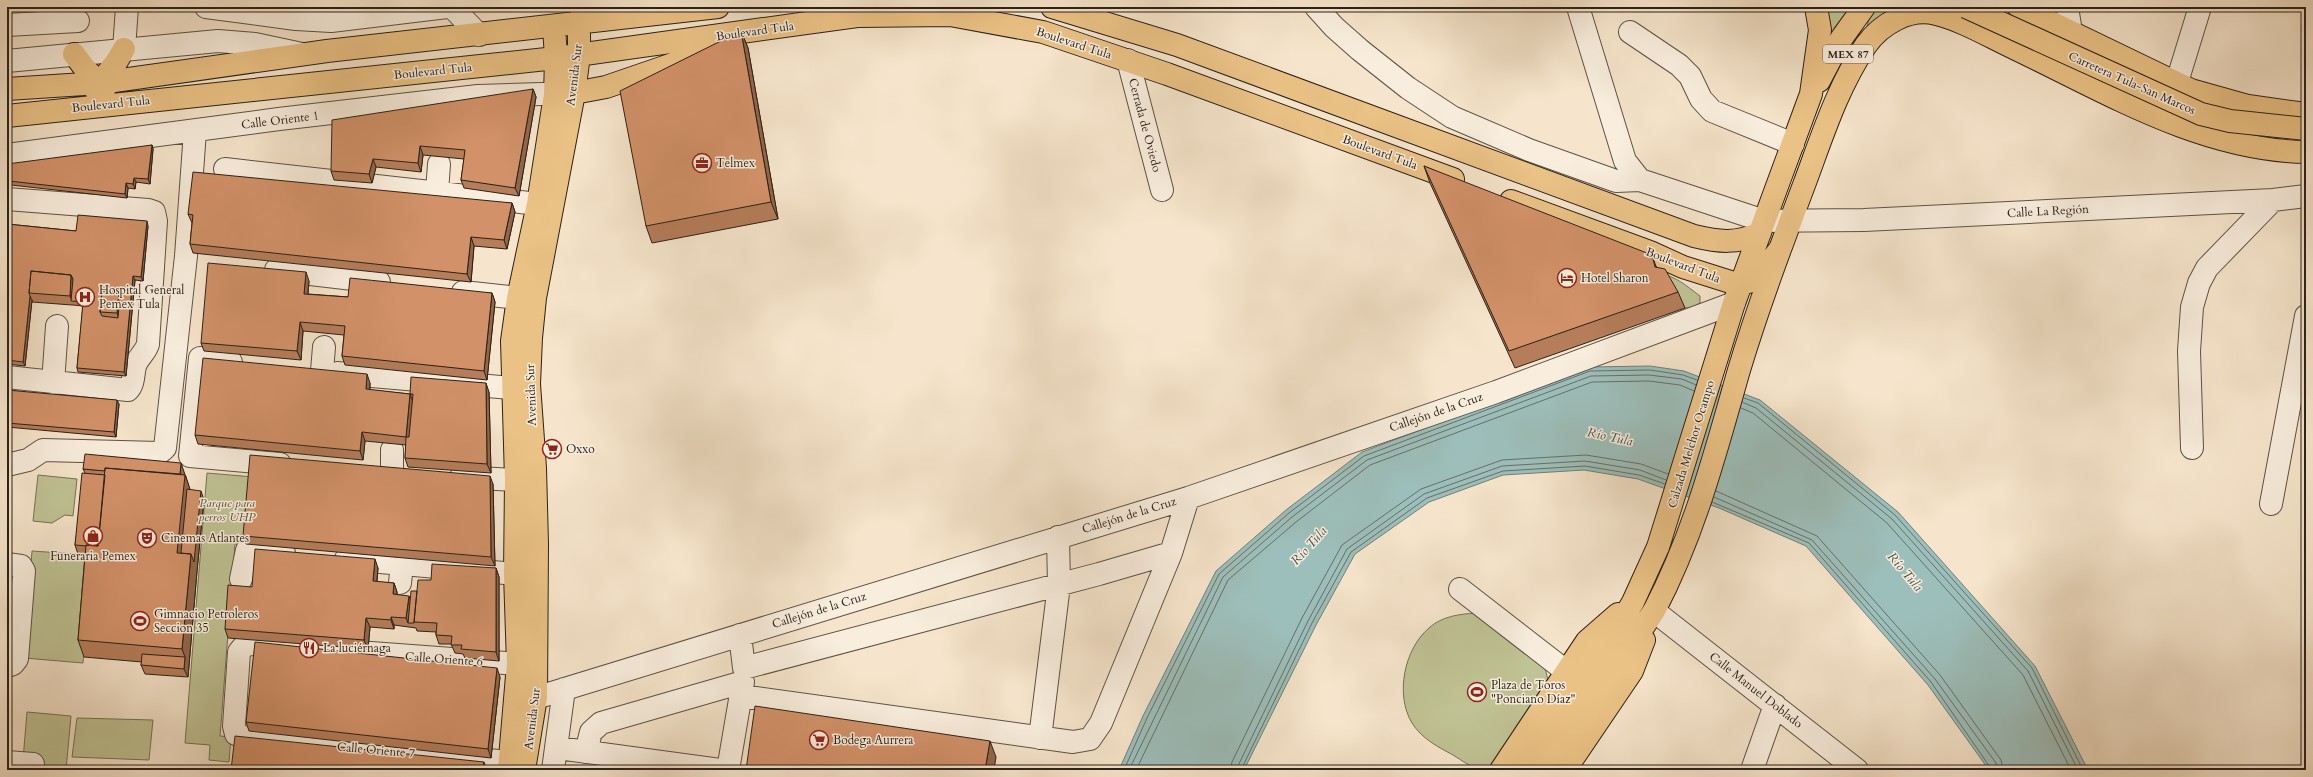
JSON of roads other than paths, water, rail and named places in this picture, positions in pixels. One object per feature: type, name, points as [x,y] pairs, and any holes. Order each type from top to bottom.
[{"type":"main road","name":"Boulevard Tula","points":[[7,89],[100,83],[327,51],[554,27],[582,15],[718,7]]},
{"type":"main road","points":[[1052,7],[1177,45],[1444,142],[1694,236],[1716,241],[1741,254],[1745,282]]},
{"type":"main road","name":"MEX 87","points":[[1811,94],[1820,30],[1816,7]]},
{"type":"main road","name":"Carretera Tula-San Marcos","points":[[1966,7],[2201,114],[2230,121],[2306,129]]},
{"type":"main road","points":[[1970,7],[1968,13],[1973,29]]},
{"type":"main road","points":[[2019,7],[2073,17],[2191,90],[2248,106],[2306,114]]},
{"type":"main road","points":[[1811,94],[1825,73],[1841,38],[1862,8]]},
{"type":"main road","name":"MEX 87","points":[[1836,101],[1840,78],[1862,8]]},
{"type":"main road","points":[[1836,101],[1866,44],[1892,21],[1909,14],[1934,13],[1973,29],[2180,126],[2227,142],[2306,152]]},
{"type":"main road","name":"Avenida Sur","points":[[527,664],[514,574],[516,480],[511,388],[512,341],[518,298],[538,204],[564,94],[579,55],[582,15]]},
{"type":"main road","name":"Boulevard Tula","points":[[7,116],[556,58],[857,16],[950,15],[1044,32],[1128,60],[1472,186]]},
{"type":"main road","name":"Avenida Sur","points":[[514,767],[526,700],[527,664],[537,573],[535,468],[529,384],[531,338],[535,298],[564,94],[556,58],[554,27]]},
{"type":"main road","points":[[564,94],[606,87],[708,52],[728,43],[745,32]]},
{"type":"main road","points":[[73,108],[100,83],[124,49]]},
{"type":"main road","points":[[74,54],[86,70],[100,83],[127,103]]},
{"type":"main road","name":"Calzada Melchor Ocampo","points":[[1523,770],[1604,651],[1633,602],[1647,572],[1669,515],[1716,363],[1745,282],[1762,227],[1811,94]]},
{"type":"main road","name":"Calzada Melchor Ocampo","points":[[1546,770],[1654,611],[1669,583],[1694,523],[1740,368],[1780,249],[1836,101]]},
{"type":"main road","name":"Boulevard Tula","points":[[1494,194],[1650,252],[1683,267],[1745,282]]},
{"type":"main road","points":[[1716,241],[1745,240],[1762,227]]},
{"type":"main road","points":[[1745,282],[1780,249]]},
{"type":"main road","points":[[1740,368],[1738,350],[1740,334],[1756,288],[1745,282]]},
{"type":"main road","points":[[1501,770],[1587,641],[1633,602]]},
{"type":"main road","points":[[1565,770],[1632,671],[1654,611]]},
{"type":"main road","points":[[1539,746],[1541,711]]},
{"type":"main road","points":[[1557,770],[1565,742]]},
{"type":"street","points":[[124,49],[128,7]]},
{"type":"street","points":[[235,43],[222,9],[297,13],[331,21],[362,12],[448,7]]},
{"type":"street","points":[[452,7],[479,35]]},
{"type":"street","points":[[1316,7],[1334,27],[1360,50],[1408,88],[1452,117],[1529,150],[1616,181],[1640,180]]},
{"type":"street","points":[[1578,7],[1626,161],[1640,180]]},
{"type":"street","points":[[2177,82],[2200,7]]},
{"type":"street","points":[[7,25],[79,14],[74,54]]},
{"type":"street","points":[[327,51],[331,21]]},
{"type":"street","points":[[1630,32],[1679,65],[1690,76],[1701,99],[1712,111],[1793,144]]},
{"type":"street","points":[[7,61],[124,49],[218,42],[255,44],[306,55]]},
{"type":"street","name":"Cerrada de Oviedo","points":[[1128,60],[1162,190]]},
{"type":"street","name":"Calle Oriente 1","points":[[7,156],[478,96],[564,94]]},
{"type":"street","points":[[1444,142],[1452,117]]},
{"type":"street","points":[[7,465],[28,460],[44,450],[159,453],[165,448],[186,256],[195,131]]},
{"type":"street","points":[[438,192],[440,164]]},
{"type":"street","points":[[226,169],[538,204]]},
{"type":"street","name":"Calle La Región","points":[[1640,180],[1762,227],[1790,222],[2273,200],[2306,196]]},
{"type":"street","points":[[7,199],[148,210],[154,212],[156,221],[148,344],[146,350],[136,365],[132,386],[128,390],[124,391],[7,378]]},
{"type":"street","points":[[2192,448],[2189,351],[2192,307],[2199,283],[2207,268],[2273,200]]},
{"type":"street","points":[[259,268],[328,284],[400,284]]},
{"type":"street","name":"Callejón de la Cruz","points":[[526,700],[1188,498],[1496,392],[1745,282]]},
{"type":"street","points":[[447,290],[518,298]]},
{"type":"street","points":[[2271,504],[2306,316]]},
{"type":"street","points":[[53,383],[57,326]]},
{"type":"street","points":[[322,371],[324,347]]},
{"type":"street","points":[[254,364],[200,358],[190,456],[297,465]]},
{"type":"street","points":[[300,369],[322,371],[405,390],[511,388]]},
{"type":"street","points":[[392,450],[392,473]]},
{"type":"street","points":[[368,471],[415,474]]},
{"type":"street","points":[[438,476],[516,480]]},
{"type":"street","points":[[742,682],[1040,738],[1073,742],[1090,739],[1101,723],[1171,553],[1188,498]]},
{"type":"street","points":[[1040,738],[1059,585],[1058,537]]},
{"type":"street","points":[[241,579],[247,550],[301,555]]},
{"type":"street","points":[[586,752],[591,732],[601,723],[742,682],[1059,585],[1171,553]]},
{"type":"street","points":[[324,557],[401,573],[537,573]]},
{"type":"street","points":[[12,663],[15,567]]},
{"type":"street","points":[[1460,589],[1567,672]]},
{"type":"street","name":"Calle Manuel Doblado","points":[[1654,611],[1856,770]]},
{"type":"street","points":[[728,770],[742,682],[740,635]]},
{"type":"street","name":"Calle Oriente 6","points":[[242,737],[236,734],[234,726],[239,652],[244,646],[251,644],[527,664]]},
{"type":"street","points":[[554,770],[558,748],[564,689]]},
{"type":"street","points":[[1752,770],[1775,705]]},
{"type":"street","name":"Calle Oriente 7","points":[[242,737],[514,767]]},
{"type":"street","points":[[558,748],[720,770]]},
{"type":"water","name":"Río Tula","points":[[1650,366],[1684,371],[1760,400],[1898,512],[2035,666],[2088,770],[1989,770],[1928,685],[1806,546],[1719,508],[1638,479],[1584,470],[1503,475],[1429,502],[1355,554],[1316,625],[1244,770],[1119,770],[1143,716],[1216,571],[1286,510],[1362,452],[1589,367]]},
{"type":"place","name":"Telmex","points":[[702,163]]},
{"type":"place","name":"Hotel Sharon","points":[[1567,278]]},
{"type":"place","name":"Hospital General Pemex Tula","points":[[85,297]]},
{"type":"place","name":"Oxxo","points":[[552,449]]},
{"type":"place","name":"Funeraria Pemex","points":[[93,536]]},
{"type":"place","name":"Cinemas Atlantes","points":[[147,538]]},
{"type":"place","name":"Gimnacio Petroleros Seccion 35","points":[[140,621]]},
{"type":"place","name":"La luciérnaga","points":[[309,648]]},
{"type":"place","name":"Plaza de Toros \"Ponciano Díaz\"","points":[[1477,692]]},
{"type":"place","name":"Bodega Aurrera","points":[[819,740]]},
{"type":"park label","name":"Parque para perros UHP","points":[[227,510]]}]
